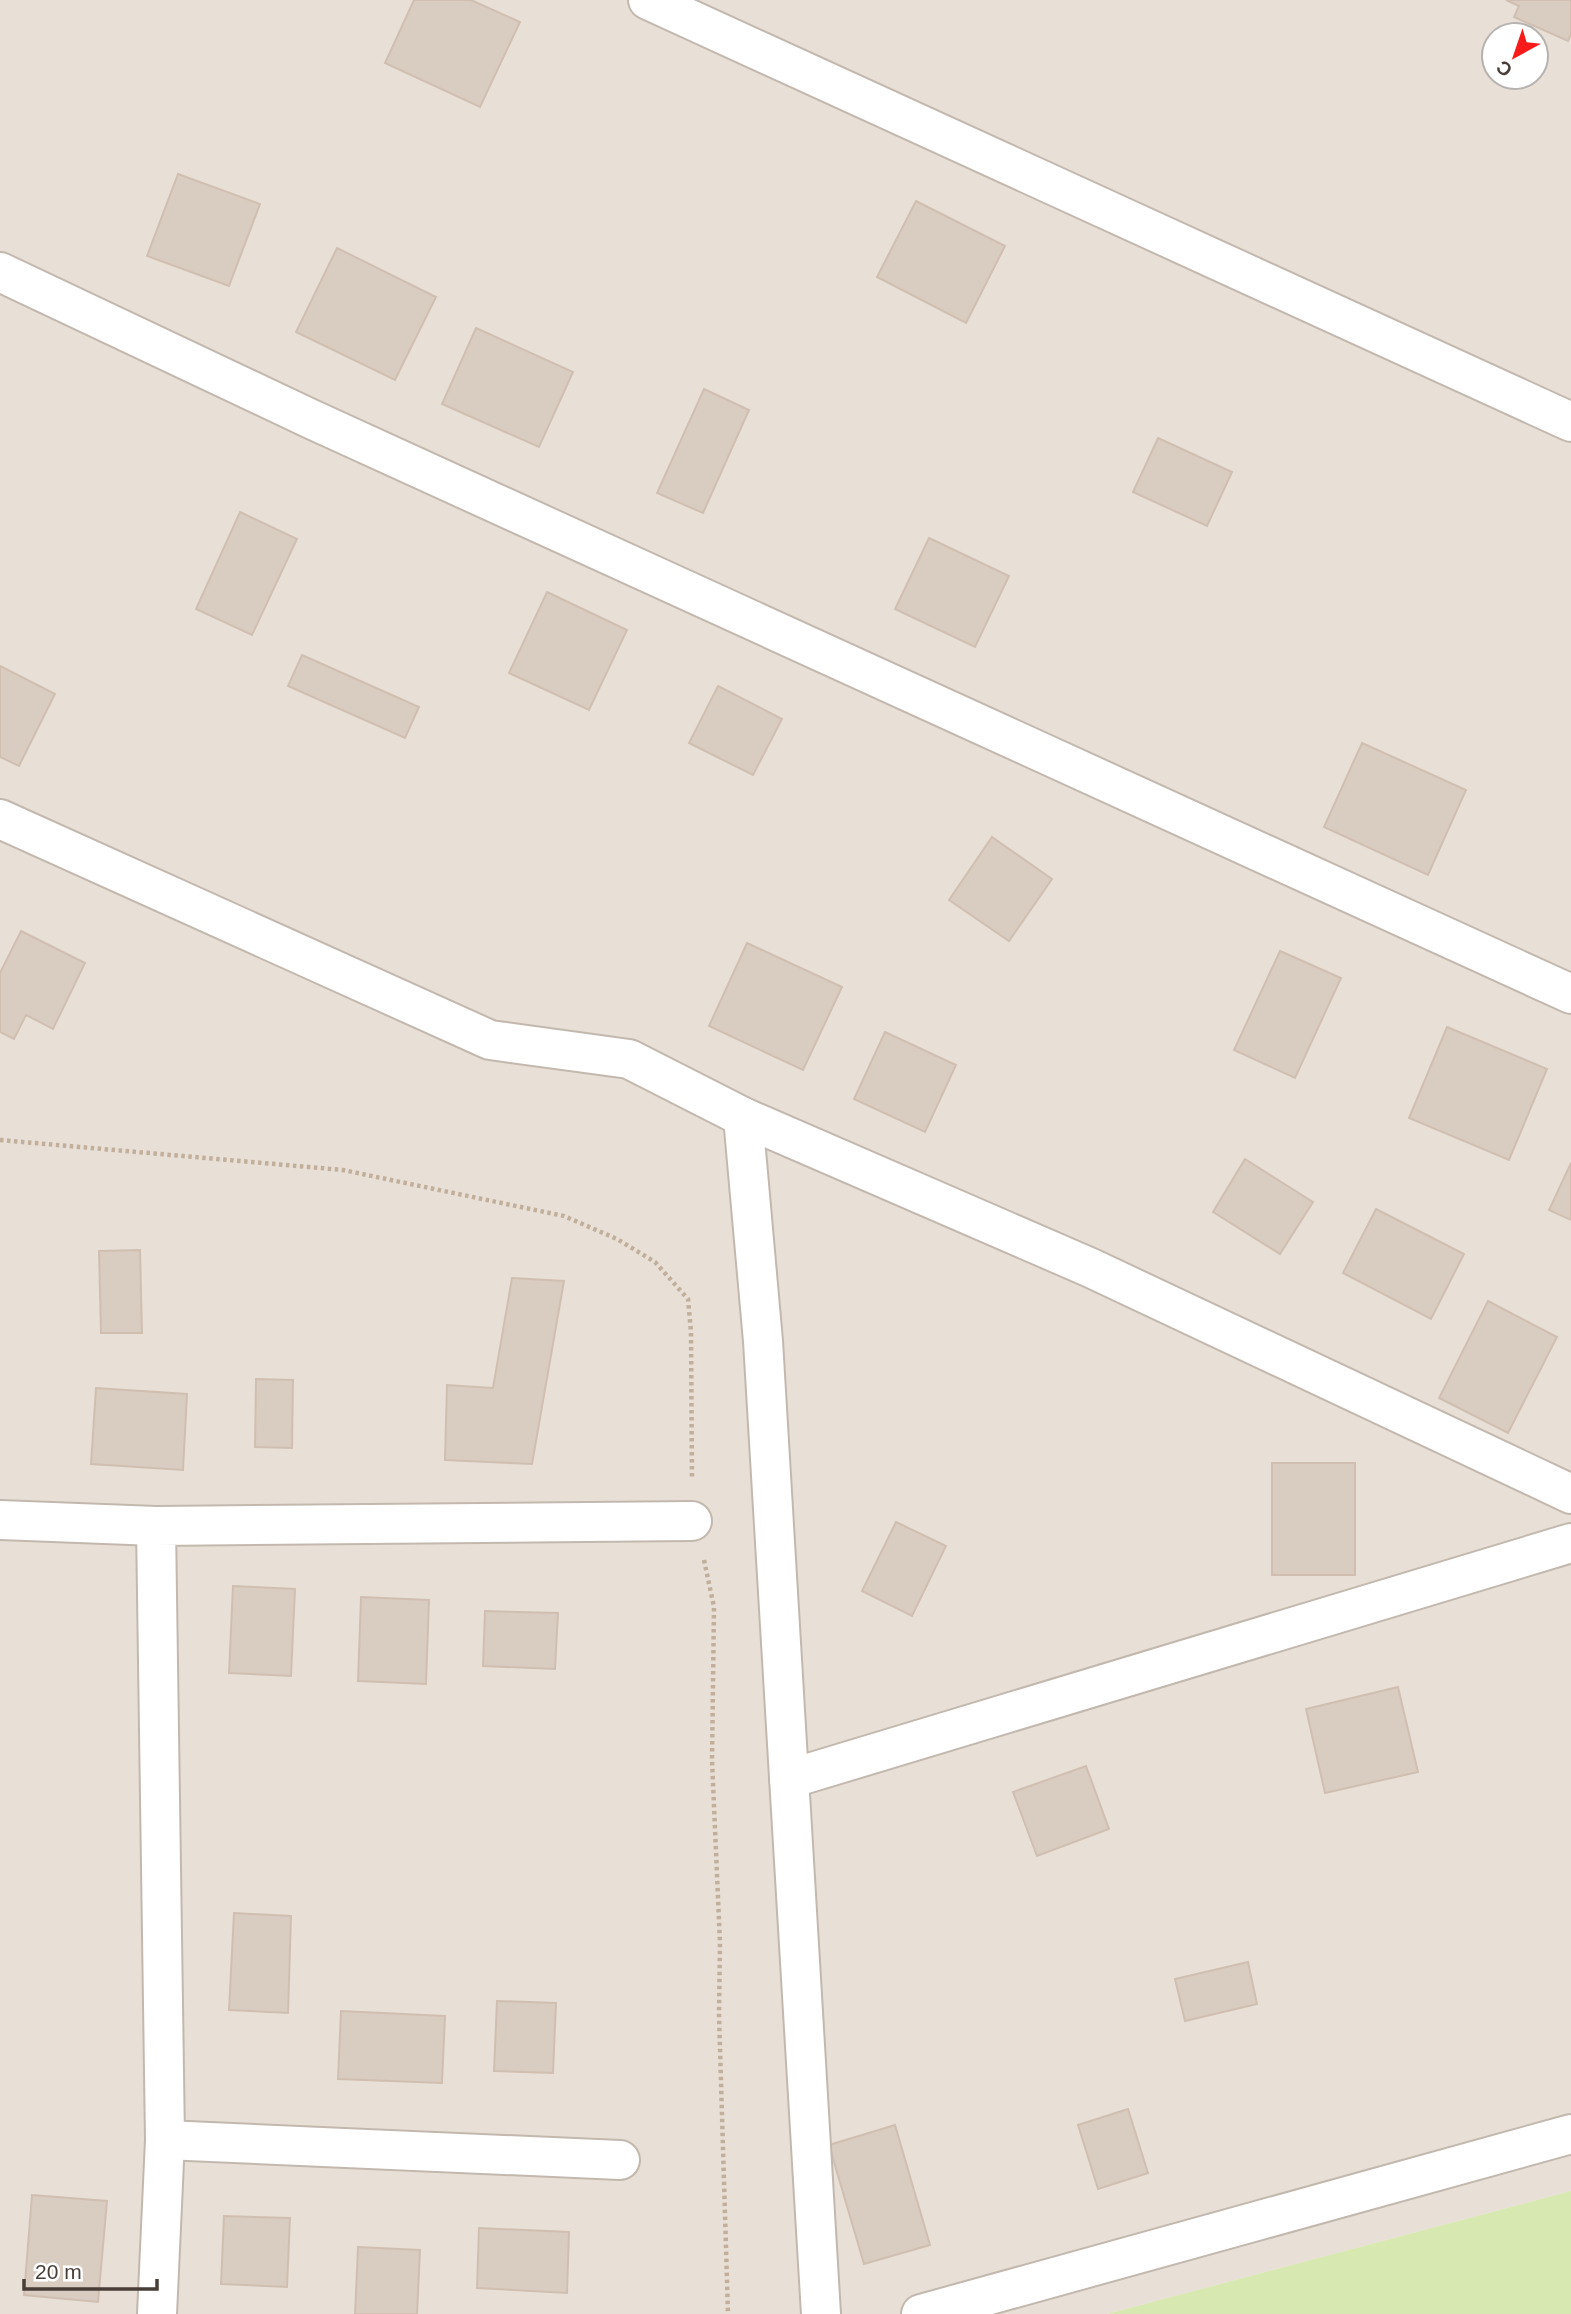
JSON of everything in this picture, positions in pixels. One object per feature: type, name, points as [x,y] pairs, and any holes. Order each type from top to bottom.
[{"type":"street","points":[[648,0],[1571,422]]},
{"type":"street","points":[[0,272],[311,419],[1571,994]]},
{"type":"street","points":[[0,819],[490,1040],[629,1059],[743,1117],[1091,1268],[1571,1494]]},
{"type":"street","points":[[743,1117],[763,1341],[821,2314]]},
{"type":"street","points":[[0,1520],[156,1526],[692,1521]]},
{"type":"street","points":[[156,1526],[164,2140],[157,2314]]},
{"type":"street","points":[[789,1779],[1571,1544]]},
{"type":"street","points":[[922,2314],[1571,2134]]},
{"type":"street","points":[[164,2140],[620,2160]]},
{"type":"shaded area","points":[[0,0],[1571,0],[1571,2191],[1107,2314],[0,2314]]},
{"type":"green space","points":[[1571,2191],[1571,2314],[1107,2314]]},
{"type":"building","points":[[414,0],[471,0],[520,22],[480,107],[385,63]]},
{"type":"building","points":[[1506,0],[1571,0],[1571,34],[1568,41],[1550,33],[1550,21],[1523,21],[1514,17],[1519,6]]},
{"type":"building","points":[[178,174],[260,204],[229,286],[147,256]]},
{"type":"building","points":[[916,201],[1005,246],[966,323],[877,277]]},
{"type":"building","points":[[337,248],[436,297],[395,380],[296,332]]},
{"type":"building","points":[[476,328],[573,372],[539,447],[442,404]]},
{"type":"building","points":[[704,389],[749,410],[703,513],[657,493]]},
{"type":"building","points":[[1158,438],[1232,472],[1207,526],[1133,492]]},
{"type":"building","points":[[240,512],[297,539],[252,635],[196,609]]},
{"type":"building","points":[[929,538],[1009,576],[975,647],[895,609]]},
{"type":"building","points":[[547,592],[627,630],[589,710],[509,673]]},
{"type":"building","points":[[302,655],[419,707],[405,738],[288,686]]},
{"type":"building","points":[[0,666],[55,694],[19,766],[0,757]]},
{"type":"building","points":[[718,686],[782,719],[753,775],[689,743]]},
{"type":"building","points":[[1362,743],[1466,790],[1428,875],[1324,827]]},
{"type":"building","points":[[992,837],[1052,879],[1009,941],[949,900]]},
{"type":"building","points":[[21,931],[85,963],[53,1029],[26,1015],[14,1039],[0,1032],[0,973]]},
{"type":"building","points":[[747,943],[842,987],[803,1070],[709,1026]]},
{"type":"building","points":[[1280,951],[1341,978],[1295,1078],[1234,1050]]},
{"type":"building","points":[[1447,1027],[1547,1069],[1509,1160],[1409,1118]]},
{"type":"building","points":[[885,1032],[956,1065],[925,1132],[854,1099]]},
{"type":"building","points":[[1245,1159],[1313,1202],[1280,1254],[1213,1212]]},
{"type":"building","points":[[1571,1163],[1571,1220],[1549,1210]]},
{"type":"building","points":[[1376,1209],[1464,1254],[1431,1319],[1343,1273]]},
{"type":"building","points":[[140,1250],[142,1333],[101,1333],[99,1251]]},
{"type":"building","points":[[512,1278],[564,1281],[532,1464],[445,1460],[447,1385],[493,1388]]},
{"type":"building","points":[[1488,1301],[1557,1337],[1508,1433],[1439,1398]]},
{"type":"building","points":[[256,1379],[293,1380],[292,1448],[255,1447]]},
{"type":"building","points":[[96,1388],[187,1394],[183,1470],[91,1464]]},
{"type":"building","points":[[1272,1463],[1355,1463],[1355,1575],[1272,1575]]},
{"type":"building","points":[[896,1522],[946,1546],[912,1616],[862,1591]]},
{"type":"building","points":[[233,1586],[295,1589],[291,1676],[229,1673]]},
{"type":"building","points":[[361,1597],[429,1600],[426,1684],[358,1681]]},
{"type":"building","points":[[485,1611],[558,1613],[555,1669],[483,1666]]},
{"type":"building","points":[[1398,1687],[1418,1772],[1325,1793],[1306,1709]]},
{"type":"building","points":[[1086,1766],[1109,1829],[1037,1856],[1013,1792]]},
{"type":"building","points":[[234,1913],[291,1916],[288,2013],[229,2010]]},
{"type":"building","points":[[1248,1962],[1257,2004],[1185,2021],[1175,1979]]},
{"type":"building","points":[[497,2001],[556,2003],[553,2073],[494,2071]]},
{"type":"building","points":[[341,2011],[445,2016],[442,2083],[338,2079]]},
{"type":"building","points":[[1128,2109],[1148,2173],[1098,2189],[1078,2125]]},
{"type":"building","points":[[895,2125],[930,2245],[864,2264],[829,2145]]},
{"type":"building","points":[[32,2195],[107,2201],[98,2302],[24,2295]]},
{"type":"building","points":[[224,2216],[290,2218],[287,2287],[221,2284]]},
{"type":"building","points":[[479,2228],[569,2232],[567,2293],[477,2288]]},
{"type":"building","points":[[358,2247],[420,2250],[417,2314],[355,2314]]}]
